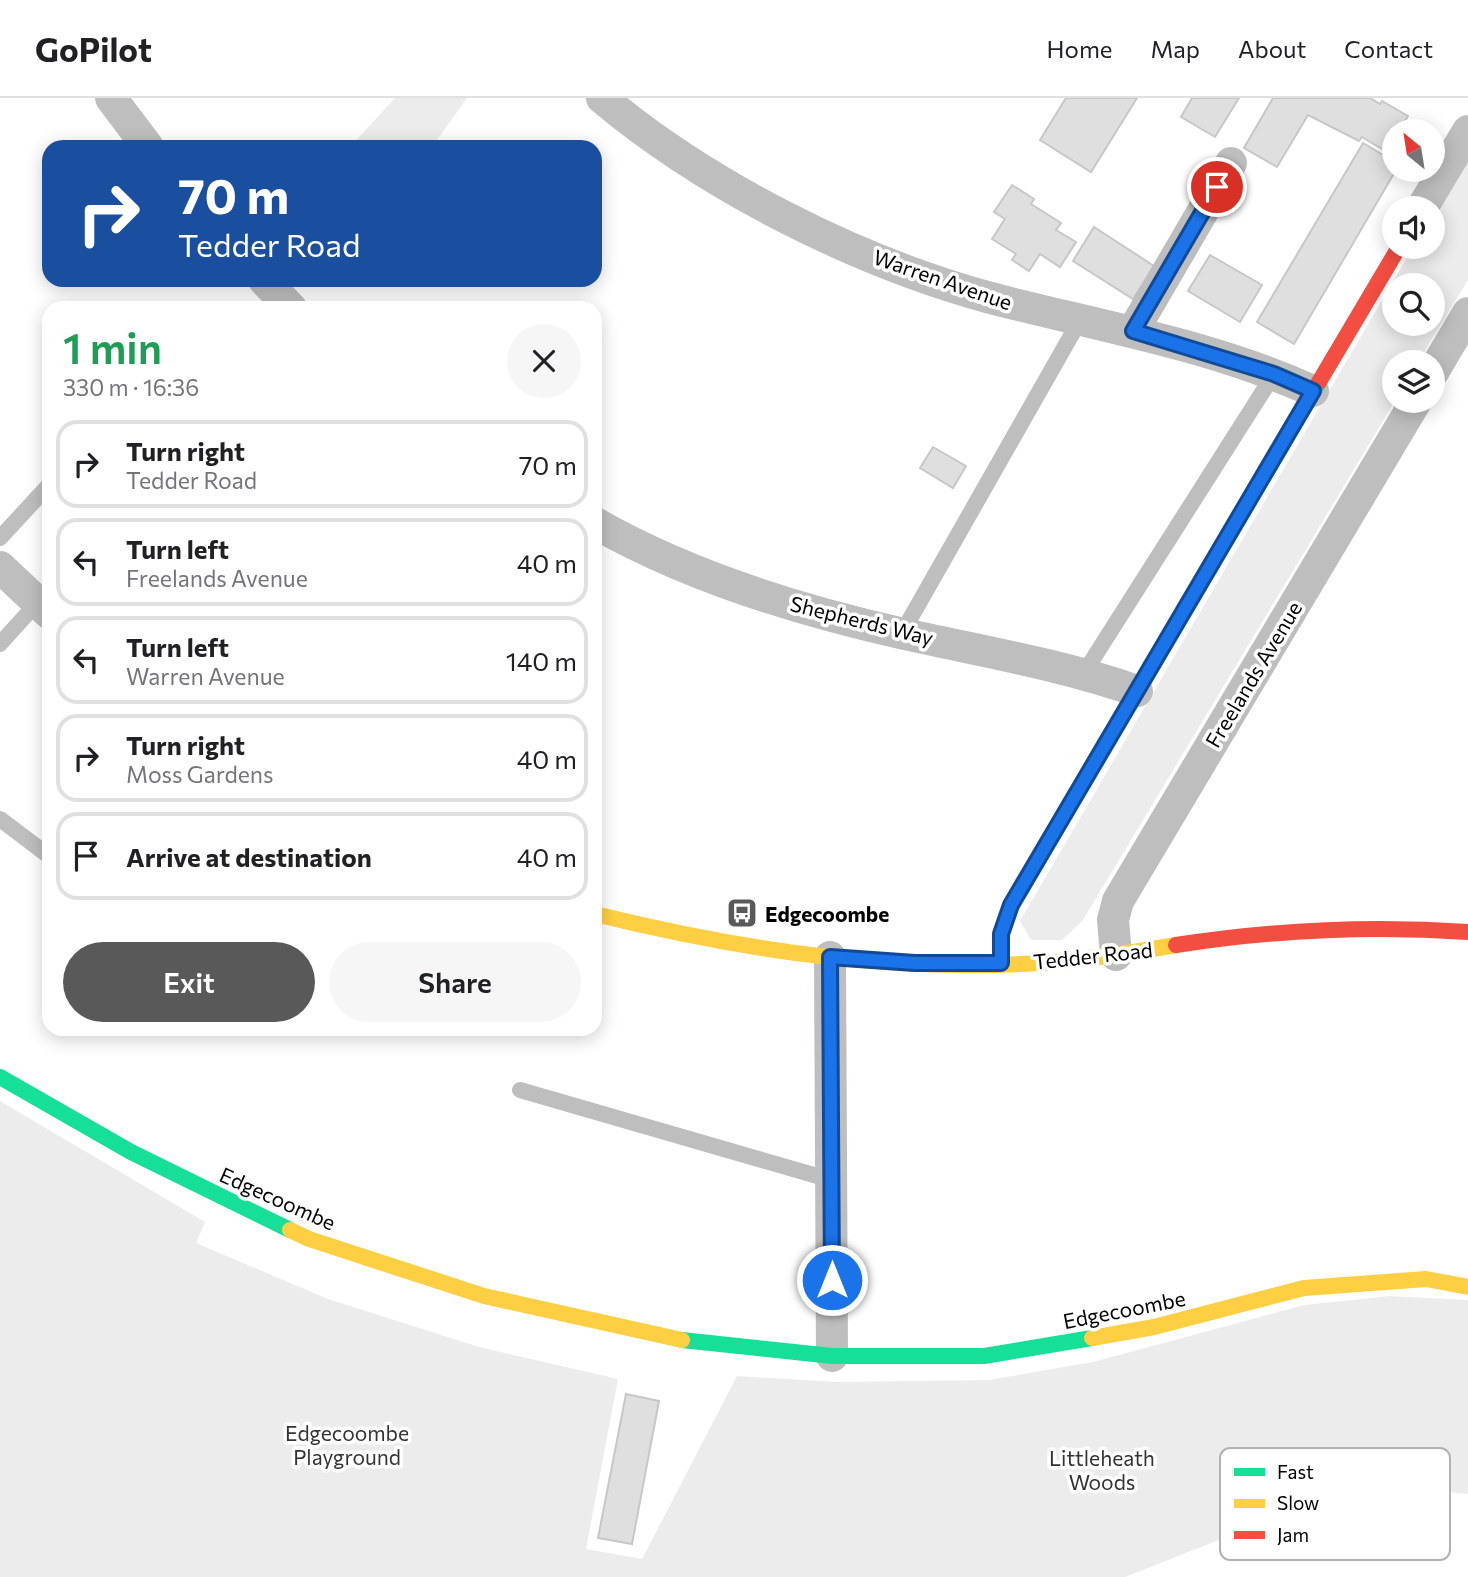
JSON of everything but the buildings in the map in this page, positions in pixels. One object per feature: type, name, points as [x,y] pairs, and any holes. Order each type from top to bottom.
[{"type":"street","points":[[111,98],[143,140]]},
{"type":"street","name":"Warren Avenue","points":[[602,98],[692,163],[780,214],[936,281],[1080,320],[1133,331],[1274,374],[1313,391]]},
{"type":"street","points":[[1429,196],[1468,131]]},
{"type":"street","points":[[1133,331],[1231,163]]},
{"type":"street","points":[[1001,963],[1001,934],[1011,905],[1392,259]]},
{"type":"street","points":[[271,287],[285,301]]},
{"type":"street","points":[[1445,352],[1468,313]]},
{"type":"street","name":"Freelands Avenue","points":[[1116,955],[1113,920],[1118,901],[1409,413]]},
{"type":"street","name":"Shepherds Way","points":[[602,526],[683,566],[781,600],[902,633],[1084,673],[1138,691]]},
{"type":"street","points":[[0,567],[42,607]]},
{"type":"street","name":"Tedder Road","points":[[602,916],[725,944],[830,957],[915,963],[1050,962],[1259,934],[1343,927],[1468,932]]},
{"type":"street","points":[[830,957],[832,1356]]},
{"type":"street","name":"Edgecoombe","points":[[0,1077],[131,1153],[309,1239],[484,1296],[665,1337],[832,1356],[984,1356],[1154,1327],[1304,1288],[1426,1279],[1468,1287]]},
{"type":"lane","points":[[902,633],[1080,320]]},
{"type":"lane","points":[[1084,673],[1274,374]]},
{"type":"lane","points":[[0,538],[42,493]]},
{"type":"lane","points":[[0,644],[42,609]]},
{"type":"lane","points":[[0,819],[42,851]]},
{"type":"lane","points":[[520,1090],[831,1180]]},
{"type":"green space","points":[[395,98],[467,98],[437,140],[356,140]]},
{"type":"green space","points":[[1468,155],[1468,280],[1445,318],[1445,273],[1398,273],[1406,259],[1445,259],[1445,196],[1443,196]]},
{"type":"green space","points":[[1382,300],[1382,336],[1434,336],[1425,350],[1382,350],[1382,413],[1388,413],[1083,920],[1062,940],[1031,940],[1020,921]]},
{"type":"green space","points":[[0,1101],[205,1222],[196,1243],[328,1299],[479,1347],[618,1379],[586,1549],[642,1559],[737,1376],[836,1382],[989,1380],[1093,1362],[1304,1305],[1389,1296],[1468,1300],[1468,1494],[1450,1492],[1450,1448],[1220,1448],[1220,1539],[1125,1577],[0,1577]]},
{"type":"traffic: fast","points":[[1136,693],[1319,382]]},
{"type":"traffic: fast","points":[[0,1077],[131,1152],[290,1230]]},
{"type":"traffic: fast","points":[[682,1340],[832,1356],[984,1356],[1092,1338]]},
{"type":"traffic: slow","points":[[1001,963],[1001,935],[1011,905],[1136,693]]},
{"type":"traffic: slow","points":[[602,916],[766,949],[881,962],[939,965],[1055,962],[1176,945]]},
{"type":"traffic: slow","points":[[290,1230],[309,1239],[484,1296],[682,1340]]},
{"type":"traffic: slow","points":[[1092,1338],[1154,1327],[1304,1288],[1426,1279],[1468,1287]]},
{"type":"traffic: jam","points":[[1319,382],[1392,259]]},
{"type":"traffic: jam","points":[[1176,945],[1322,930],[1468,932]]},
{"type":"place","name":"Edgecoombe","points":[[742,913]]},
{"type":"route","points":[[832,1280],[830,957],[915,963],[1001,963],[1001,934],[1011,905],[1313,391],[1274,374],[1133,331],[1217,187]]},
{"type":"park label","name":"Edgecoombe Playground","points":[[347,1444]]},
{"type":"park label","name":"Littleheath Woods","points":[[1102,1469]]}]
